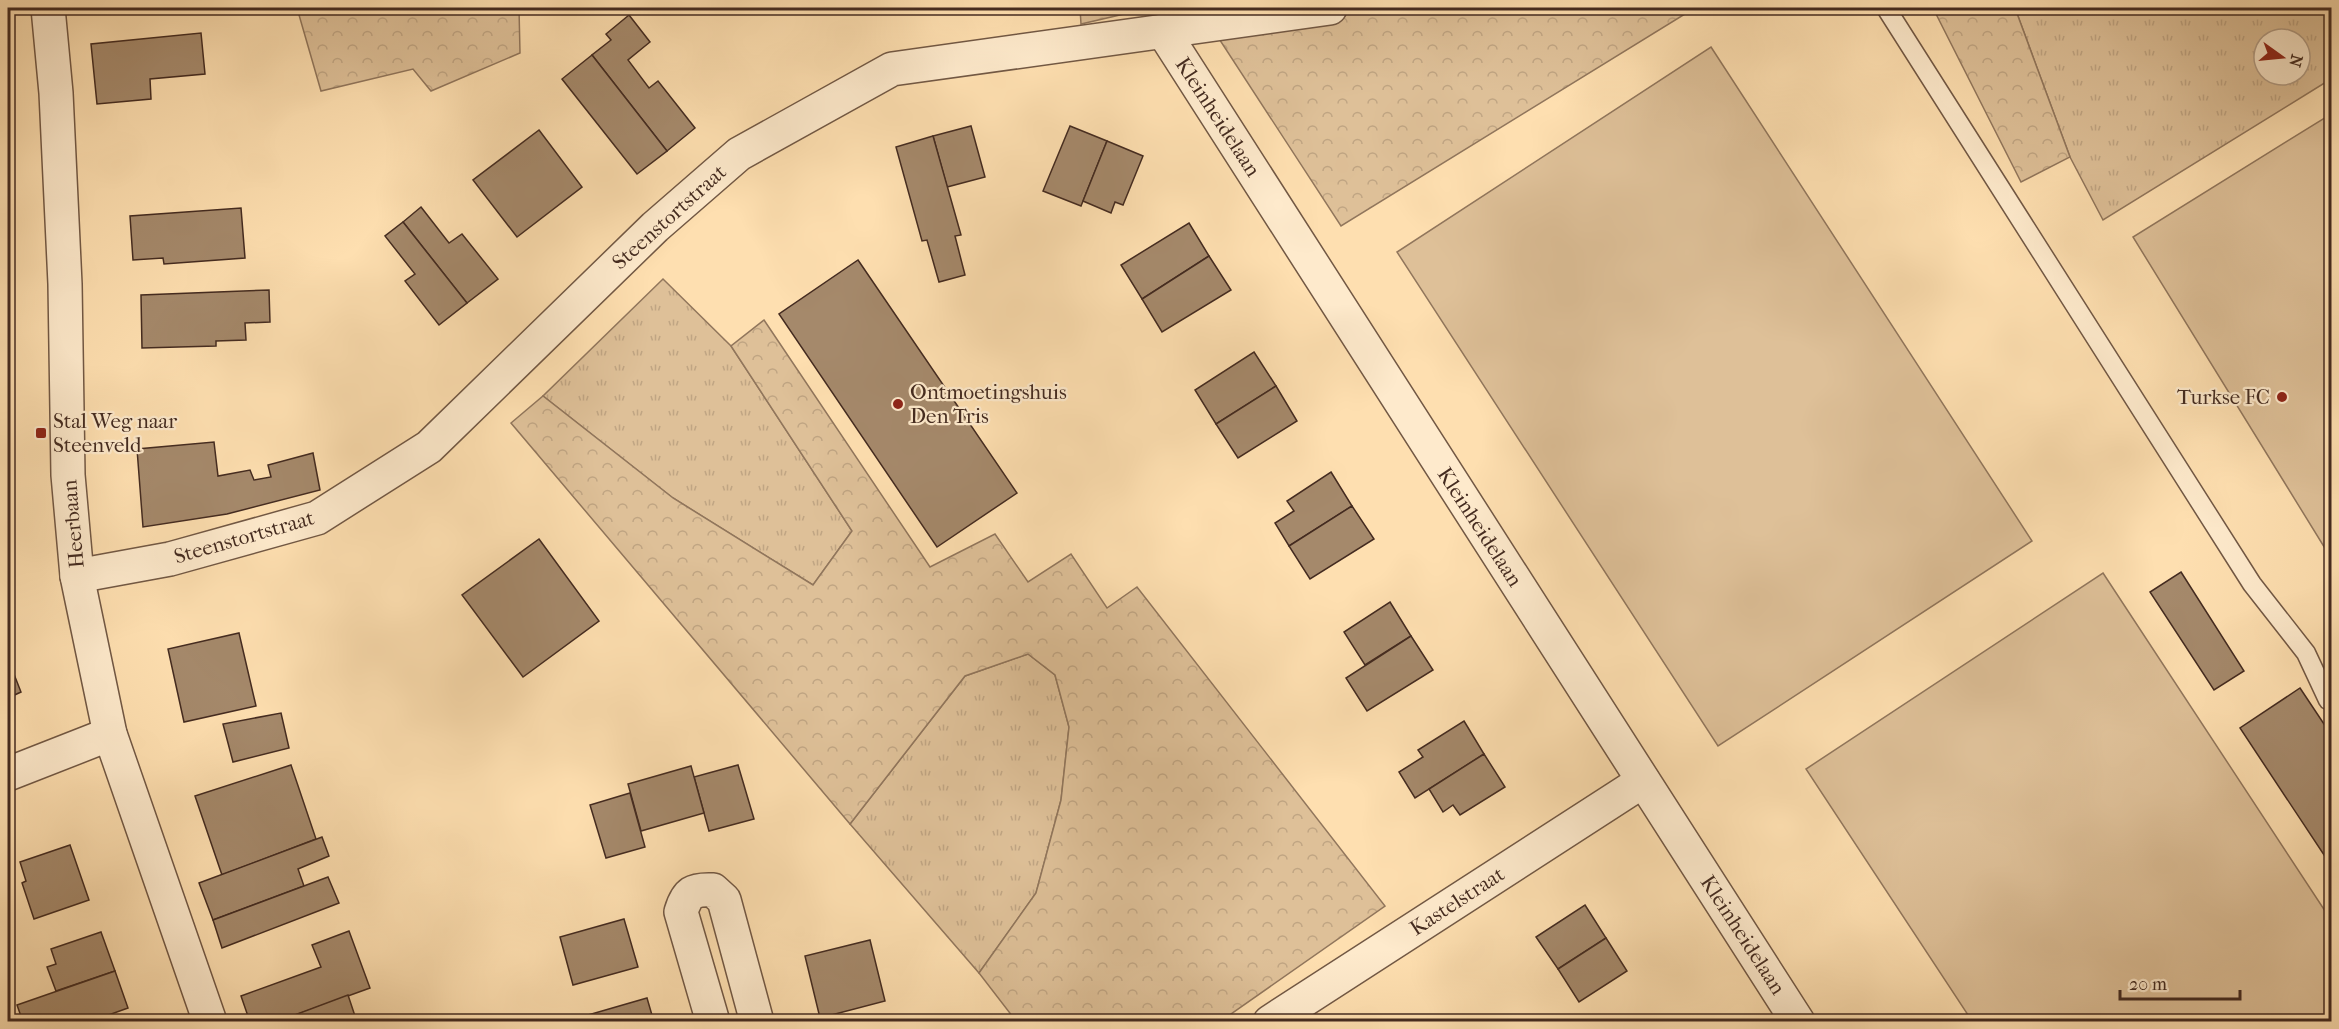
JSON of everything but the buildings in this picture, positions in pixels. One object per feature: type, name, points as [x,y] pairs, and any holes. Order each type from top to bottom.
[{"type":"street","name":"Heerbaan","points":[[48,8],[56,93],[65,284],[68,475],[77,576],[110,734],[210,1022]]},
{"type":"street","name":"Steenstortstraat","points":[[77,576],[170,559],[317,518],[429,447],[655,227],[738,154],[892,69],[1330,8]]},
{"type":"street","name":"Kleinheidelaan","points":[[1162,31],[1798,1022]]},
{"type":"street","points":[[8,774],[110,734]]},
{"type":"street","name":"Kastelstraat","points":[[1270,1022],[1643,781]]},
{"type":"street","points":[[713,1022],[681,912],[686,898],[698,889],[713,890],[724,900],[757,1022]]},
{"type":"lane","points":[[1886,8],[2252,584],[2306,653],[2328,700]]},
{"type":"green space","points":[[297,8],[519,8],[520,53],[431,91],[413,69],[321,91]]},
{"type":"green space","points":[[1080,8],[1150,8],[1081,24]]},
{"type":"green space","points":[[1199,8],[1720,8],[1693,9],[1341,226]]},
{"type":"green space","points":[[1933,8],[2015,8],[2070,157],[2021,182]]},
{"type":"green space","points":[[2015,8],[2331,8],[2331,79],[2103,220],[2070,157]]},
{"type":"green space","points":[[1711,47],[2032,541],[1718,746],[1397,252]]},
{"type":"green space","name":"Turkse FC","points":[[2331,114],[2331,558],[2133,237]]},
{"type":"green space","points":[[663,279],[731,346],[852,531],[813,585],[673,498],[543,396]]},
{"type":"green space","points":[[764,320],[930,567],[995,534],[1028,582],[1071,554],[1107,608],[1137,587],[1385,906],[1221,1021],[1016,1021],[979,973],[1036,893],[1061,800],[1069,727],[1055,675],[1028,654],[965,676],[850,824],[511,423],[543,396],[673,498],[813,585],[852,531],[731,346]]},
{"type":"green space","points":[[2103,573],[2331,920],[2331,1021],[1972,1021],[1806,769]]},
{"type":"green space","points":[[1028,654],[1055,675],[1069,727],[1061,800],[1036,893],[979,973],[850,824],[965,676]]},
{"type":"place","name":"Turkse FC","points":[[2282,397]]},
{"type":"place","name":"Ontmoetingshuis Den Tris","points":[[898,404]]},
{"type":"place","name":"Stal Weg naar Steenveld","points":[[41,433]]}]
